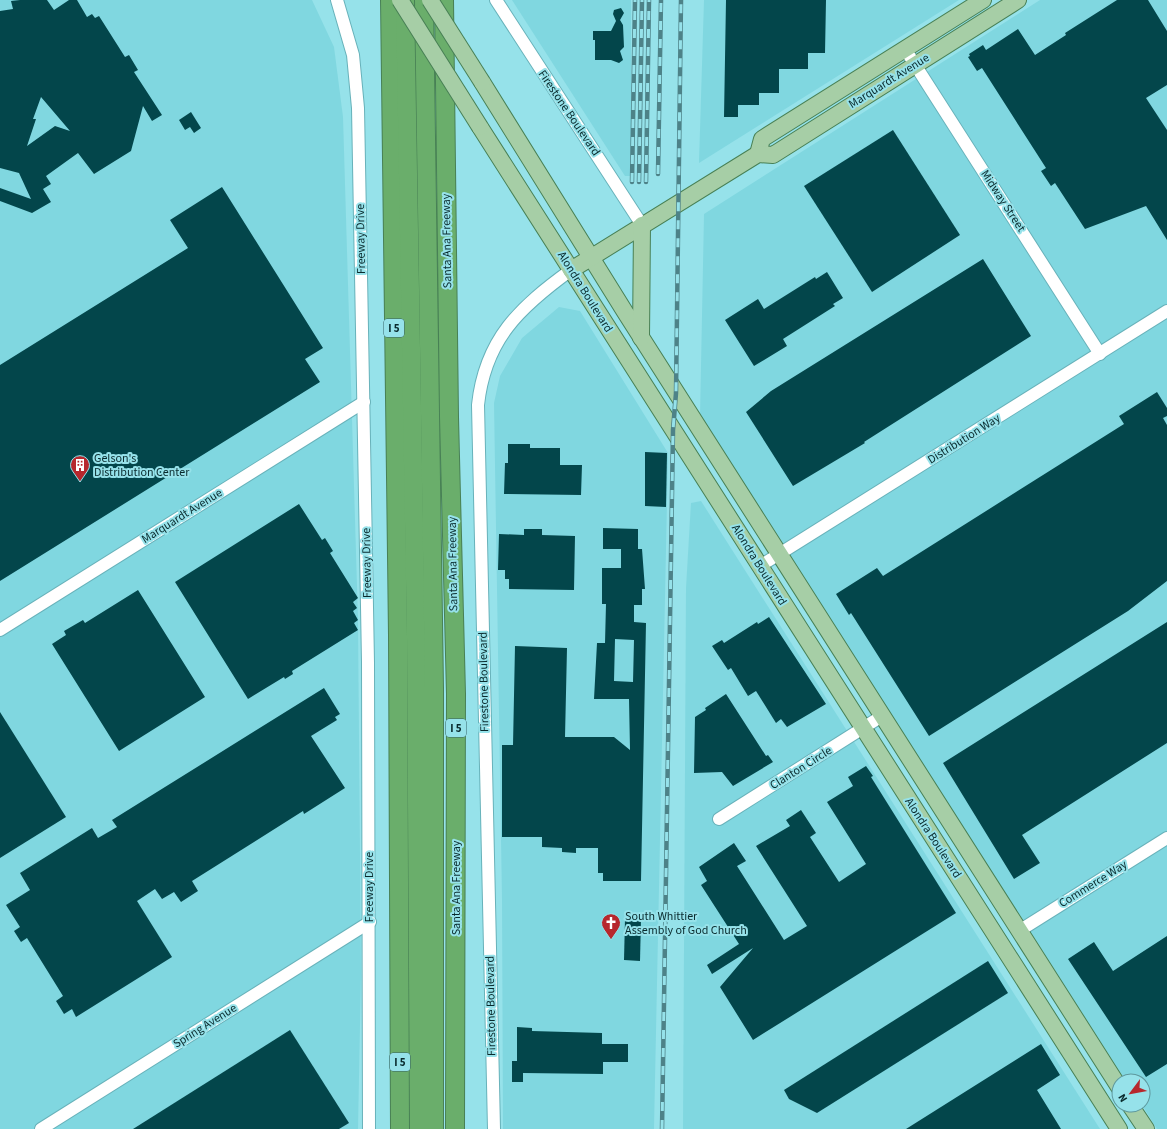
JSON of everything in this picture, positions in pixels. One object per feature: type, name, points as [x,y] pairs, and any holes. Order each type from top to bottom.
[{"type":"highway","name":"I 5","points":[[390,0],[398,636],[400,1129]]},
{"type":"highway","points":[[405,0],[416,637],[419,1129]]},
{"type":"highway","points":[[424,0],[433,664],[434,1129]]},
{"type":"highway","name":"Santa Ana Freeway","points":[[444,0],[449,417],[456,694],[455,1129]]},
{"type":"highway","points":[[391,1129],[400,994]]},
{"type":"highway","points":[[455,1039],[464,1129]]},
{"type":"main road","name":"Alondra Boulevard","points":[[400,0],[1119,1129]]},
{"type":"main road","name":"Alondra Boulevard","points":[[430,0],[642,338],[1111,1074]]},
{"type":"main road","name":"Marquardt Avenue","points":[[758,154],[762,139],[983,0]]},
{"type":"main road","name":"Marquardt Avenue","points":[[571,270],[758,154],[773,155],[1018,0]]},
{"type":"main road","points":[[642,225],[642,338]]},
{"type":"main road","points":[[1040,1006],[1059,993]]},
{"type":"main road","points":[[1135,1113],[1146,1129]]},
{"type":"street","name":"Freeway Drive","points":[[337,0],[353,55],[358,108],[368,662],[370,922],[369,1129]]},
{"type":"street","name":"Firestone Boulevard","points":[[496,0],[642,225]]},
{"type":"street","name":"Midway Street","points":[[905,49],[1100,354]]},
{"type":"street","name":"Firestone Boulevard","points":[[494,1129],[478,405],[480,387],[485,368],[492,351],[503,333],[516,315],[532,299],[571,270]]},
{"type":"street","name":"Distribution Way","points":[[760,566],[1167,312]]},
{"type":"street","name":"Marquardt Avenue","points":[[0,630],[364,402]]},
{"type":"street","name":"Clanton Circle","points":[[719,819],[882,716]]},
{"type":"street","name":"Commerce Way","points":[[1019,931],[1167,838]]},
{"type":"street","name":"Spring Avenue","points":[[41,1129],[370,922]]},
{"type":"shaded area","points":[[0,0],[312,0],[334,47],[343,117],[358,620],[361,973],[358,1129],[0,1129]]},
{"type":"shaded area","points":[[512,0],[631,0],[631,176],[625,176]]},
{"type":"shaded area","points":[[704,0],[959,0],[699,163]]},
{"type":"shaded area","points":[[1040,0],[1167,0],[1167,1129],[1157,1129],[1147,1113],[1151,1113],[1151,1073],[1121,1073],[700,417],[704,214]]},
{"type":"shaded area","points":[[559,307],[580,311],[668,453],[654,1129],[503,1129],[502,899],[494,403],[500,376],[522,338]]},
{"type":"shaded area","points":[[701,501],[1100,1129],[683,1129],[686,588],[691,503]]},
{"type":"building","points":[[47,0],[54,10],[69,0],[77,0],[87,17],[92,14],[95,18],[99,16],[125,57],[129,55],[138,70],[134,72],[162,115],[152,121],[143,106],[131,151],[94,174],[78,153],[46,176],[51,184],[43,189],[51,202],[32,213],[0,201],[0,188],[31,199],[19,173],[0,168],[0,11],[13,9],[11,1]],"holes":[[[41,97],[70,131],[55,126],[27,146],[36,119],[33,119]]]},
{"type":"building","points":[[726,0],[826,0],[825,53],[808,53],[808,69],[779,69],[779,93],[759,93],[759,105],[738,105],[738,117],[724,117]]},
{"type":"building","points":[[1117,0],[1148,0],[1167,31],[1167,85],[1146,98],[1167,130],[1167,240],[1146,206],[1085,229],[1055,183],[1051,186],[1041,171],[1046,168],[982,68],[977,71],[968,57],[970,56],[969,54],[983,45],[986,50],[1018,29],[1035,55],[1066,35],[1065,33]]},
{"type":"building","points":[[621,8],[624,13],[620,20],[623,25],[624,47],[620,51],[623,60],[619,63],[611,60],[595,60],[595,40],[593,40],[593,31],[611,31],[616,21],[613,14],[614,10]]},
{"type":"building","points":[[191,112],[201,128],[194,133],[190,127],[185,130],[179,120]]},
{"type":"building","points":[[893,130],[960,235],[872,292],[804,186]]},
{"type":"building","name":"Gelson's Distribution Center","points":[[222,187],[323,348],[305,359],[320,382],[0,581],[0,365],[188,248],[170,220]]},
{"type":"building","points":[[983,259],[1031,336],[864,442],[865,443],[793,486],[746,412],[771,391]]},
{"type":"building","points":[[827,272],[843,298],[833,304],[835,306],[783,339],[787,346],[754,366],[725,320],[758,299],[764,309],[815,277],[816,279]]},
{"type":"building","points":[[1157,392],[1167,408],[1167,416],[1163,418],[1167,425],[1167,581],[1128,611],[929,736],[851,613],[849,615],[836,594],[877,568],[883,576],[1124,424],[1119,416]]},
{"type":"building","points":[[508,444],[530,444],[530,448],[560,448],[560,465],[582,465],[581,495],[504,494],[505,463],[508,463]]},
{"type":"building","points":[[645,452],[667,453],[666,507],[645,506]]},
{"type":"building","points":[[299,504],[322,540],[325,538],[333,551],[330,553],[358,598],[353,602],[357,608],[353,611],[358,620],[354,623],[358,630],[292,671],[293,674],[285,679],[284,677],[248,699],[175,582]]},
{"type":"building","points":[[603,528],[638,529],[638,549],[642,549],[645,589],[642,589],[642,605],[634,605],[634,622],[646,623],[641,881],[603,881],[603,873],[598,873],[598,848],[576,848],[576,853],[562,852],[562,848],[542,847],[542,837],[502,837],[502,745],[513,745],[515,646],[567,648],[565,737],[614,737],[630,750],[629,699],[594,699],[597,643],[605,643],[606,604],[602,604],[602,568],[621,568],[621,549],[603,549]],"holes":[[[615,639],[634,640],[633,682],[614,681]]]},
{"type":"building","points":[[524,529],[542,529],[542,535],[575,536],[574,590],[509,589],[509,579],[505,579],[505,570],[498,570],[499,534],[524,535]]},
{"type":"building","points":[[138,590],[205,697],[119,751],[52,644],[66,635],[64,631],[83,620],[85,623]]},
{"type":"building","points":[[769,617],[826,704],[787,727],[781,719],[776,723],[756,691],[748,696],[731,668],[728,670],[712,646],[722,640],[724,643],[757,622],[758,624]]},
{"type":"building","points":[[1167,622],[1167,743],[1022,835],[1040,863],[1014,879],[943,763]]},
{"type":"building","points":[[324,688],[340,714],[335,717],[337,720],[311,736],[345,788],[304,814],[303,811],[192,881],[198,891],[181,902],[174,892],[162,899],[155,889],[137,901],[172,957],[76,1017],[72,1009],[64,1014],[56,1001],[63,996],[27,938],[21,942],[14,931],[20,927],[6,905],[30,890],[20,873],[92,828],[98,838],[117,827],[112,820]]},
{"type":"building","points":[[726,694],[766,756],[768,755],[773,762],[733,786],[722,772],[694,773],[695,717],[706,710],[705,708]]},
{"type":"building","points":[[0,712],[66,817],[0,858]]},
{"type":"building","points":[[866,766],[873,776],[871,777],[956,913],[753,1040],[720,987],[753,948],[712,974],[707,965],[739,944],[701,885],[707,881],[699,867],[734,843],[746,861],[737,866],[784,940],[807,926],[756,846],[790,826],[786,820],[801,810],[816,833],[810,837],[839,882],[866,864],[827,802],[853,786],[848,777]]},
{"type":"building","points":[[625,919],[641,919],[640,961],[624,960]]},
{"type":"building","points":[[1167,936],[1167,1064],[1151,1074],[1143,1073],[1068,959],[1094,942],[1113,971]]},
{"type":"building","points":[[988,961],[1008,993],[817,1113],[789,1099],[784,1090]]},
{"type":"building","points":[[517,1027],[532,1028],[532,1031],[602,1033],[602,1044],[628,1044],[628,1062],[603,1062],[603,1074],[523,1073],[523,1082],[512,1082],[512,1061],[517,1061]]},
{"type":"building","points":[[290,1030],[349,1123],[339,1129],[133,1129]]},
{"type":"building","points":[[1041,1044],[1060,1075],[1037,1090],[1061,1129],[906,1129]]},
{"type":"railway","points":[[632,182],[635,0]]},
{"type":"railway","points":[[639,182],[642,0]]},
{"type":"railway","points":[[646,182],[649,0]]},
{"type":"railway","points":[[658,174],[661,0]]},
{"type":"railway","points":[[662,1129],[673,430],[676,393],[681,0]]},
{"type":"place","name":"Gelson's Distribution Center","points":[[80,482]]},
{"type":"place","name":"South Whittier Assembly of God Church","points":[[611,940]]}]
